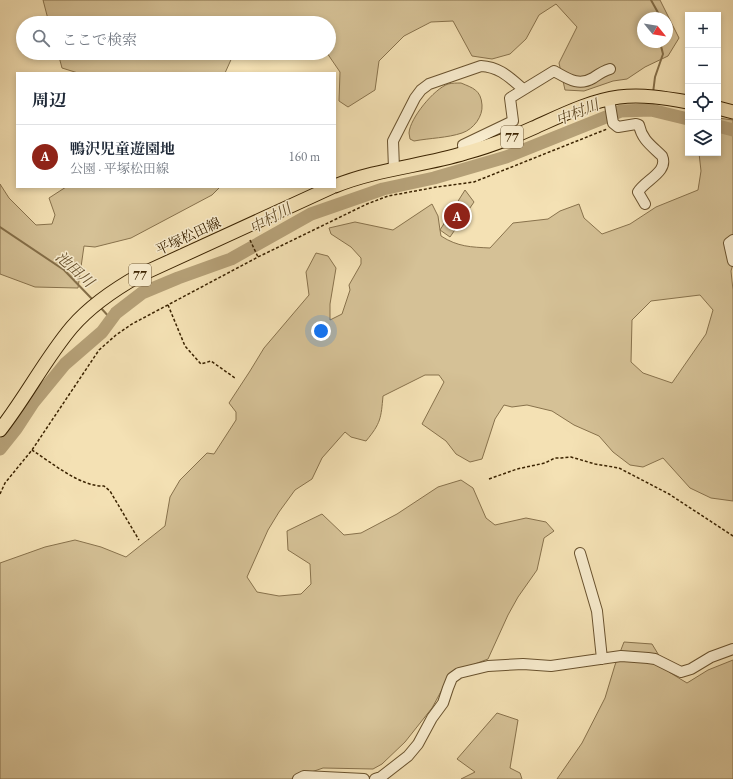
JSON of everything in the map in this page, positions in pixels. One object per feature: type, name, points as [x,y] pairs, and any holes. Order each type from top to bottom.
[{"type":"main road","name":"77","points":[[336,186],[361,177],[464,154],[514,136],[574,110],[643,96],[685,101]]},
{"type":"main road","points":[[721,109],[733,112]]},
{"type":"main road","name":"平塚松田線","points":[[0,430],[72,327],[95,305],[120,286],[330,188]]},
{"type":"street","points":[[394,169],[392,141],[415,98],[421,90],[429,84],[481,66],[489,66],[504,73],[523,89]]},
{"type":"street","points":[[464,154],[463,145],[513,121],[510,98],[523,89],[554,71],[574,82],[582,82],[591,79],[602,71],[610,69]]},
{"type":"street","points":[[610,102],[614,123],[618,127],[636,124],[639,125],[641,134],[662,156],[664,164],[657,174],[638,192],[645,204]]},
{"type":"street","points":[[733,240],[729,243],[733,260]]},
{"type":"street","points":[[580,553],[596,611],[602,659]]},
{"type":"street","points":[[375,779],[381,777],[408,756],[418,744],[432,718],[443,703],[452,678],[459,673],[488,666],[523,664],[551,666],[621,656],[648,658],[681,672],[691,669],[711,657],[733,649]]},
{"type":"street","points":[[298,779],[304,776],[364,779]]},
{"type":"path","points":[[0,494],[5,483],[32,450],[99,350],[116,335],[132,324],[258,257],[367,204],[388,196],[474,182],[611,128],[614,123]]},
{"type":"path","points":[[250,240],[258,257]]},
{"type":"path","points":[[168,305],[185,346],[202,364],[211,361],[235,378]]},
{"type":"path","points":[[32,450],[85,483],[96,486],[104,486],[110,491],[139,540]]},
{"type":"path","points":[[489,479],[517,469],[545,464],[555,458],[571,457],[595,464],[619,468],[669,494],[733,536]]},
{"type":"shaded area","points":[[43,0],[660,0],[666,12],[637,12],[637,48],[673,48],[668,56],[645,67],[627,79],[613,81],[584,91],[565,90],[559,63],[577,27],[556,4],[539,15],[526,39],[510,54],[492,59],[472,56],[453,21],[431,22],[404,36],[379,61],[375,90],[348,107],[339,101],[340,72],[332,60],[336,60],[336,16],[47,16]]},
{"type":"shaded area","points":[[673,26],[679,38],[673,48]]},
{"type":"shaded area","points":[[60,60],[231,60],[225,72],[75,72],[62,68]]},
{"type":"shaded area","points":[[461,83],[476,90],[480,96],[482,109],[477,122],[462,133],[414,141],[410,139],[410,127],[418,112],[430,98],[442,87],[448,84]]},
{"type":"shaded area","points":[[721,118],[733,120],[733,264],[731,271],[733,290],[733,501],[711,498],[690,488],[663,458],[643,467],[630,465],[613,452],[599,436],[574,425],[552,411],[527,405],[512,407],[504,405],[495,419],[482,459],[470,462],[456,454],[446,441],[422,424],[444,382],[439,375],[425,375],[383,396],[382,410],[379,420],[375,429],[366,441],[351,437],[345,432],[322,458],[312,479],[295,490],[279,512],[268,530],[247,577],[257,592],[279,596],[301,594],[311,584],[310,564],[288,550],[287,531],[322,514],[344,535],[361,533],[397,514],[438,487],[461,480],[473,488],[486,518],[495,525],[526,518],[546,522],[554,531],[544,538],[537,570],[518,597],[508,615],[488,659],[451,673],[432,708],[405,742],[382,764],[373,769],[323,768],[291,779],[0,779],[0,563],[45,547],[75,540],[101,547],[126,557],[165,526],[170,497],[180,480],[207,453],[214,454],[236,420],[236,412],[229,403],[264,348],[309,295],[306,272],[316,253],[328,256],[336,268],[330,304],[330,320],[342,314],[350,290],[349,285],[361,264],[361,258],[351,247],[331,234],[329,228],[355,222],[393,230],[432,204],[438,216],[441,236],[447,240],[471,247],[490,248],[513,223],[548,219],[560,211],[579,204],[584,218],[602,234],[630,224],[656,207],[698,190],[701,171],[699,156],[721,156]],"holes":[[[700,295],[713,310],[706,334],[672,383],[643,373],[631,362],[632,320],[651,301]]]},
{"type":"shaded area","points":[[0,184],[9,198],[36,225],[52,224],[55,215],[49,198],[64,188],[219,188],[212,195],[131,238],[95,247],[84,246],[78,288],[35,287],[0,274]]},
{"type":"shaded area","points":[[465,190],[474,202],[450,237],[440,230]]},
{"type":"shaded area","points":[[624,642],[652,644],[669,672],[687,683],[708,670],[733,660],[733,779],[557,779],[582,743],[605,698]]},
{"type":"shaded area","points":[[497,713],[518,720],[510,768],[520,773],[522,779],[461,779],[475,772],[457,759]]},
{"type":"waterway","points":[[651,0],[658,12]]},
{"type":"waterway","points":[[653,93],[655,77],[663,54],[662,48]]},
{"type":"waterway","points":[[651,110],[652,101]]},
{"type":"waterway","name":"中村川","points":[[0,449],[16,429],[33,403],[65,364],[102,332],[116,313],[142,293],[231,259],[311,214],[383,189],[434,178],[506,157],[621,111],[651,110],[685,118]]},
{"type":"waterway","name":"中村川","points":[[721,127],[733,130]]},
{"type":"waterway","name":"池田川","points":[[0,227],[64,270],[93,300]]},
{"type":"waterway","name":"池田川","points":[[100,307],[111,319]]},
{"type":"place","name":"鴨沢児童遊園地","points":[[457,216]]}]
